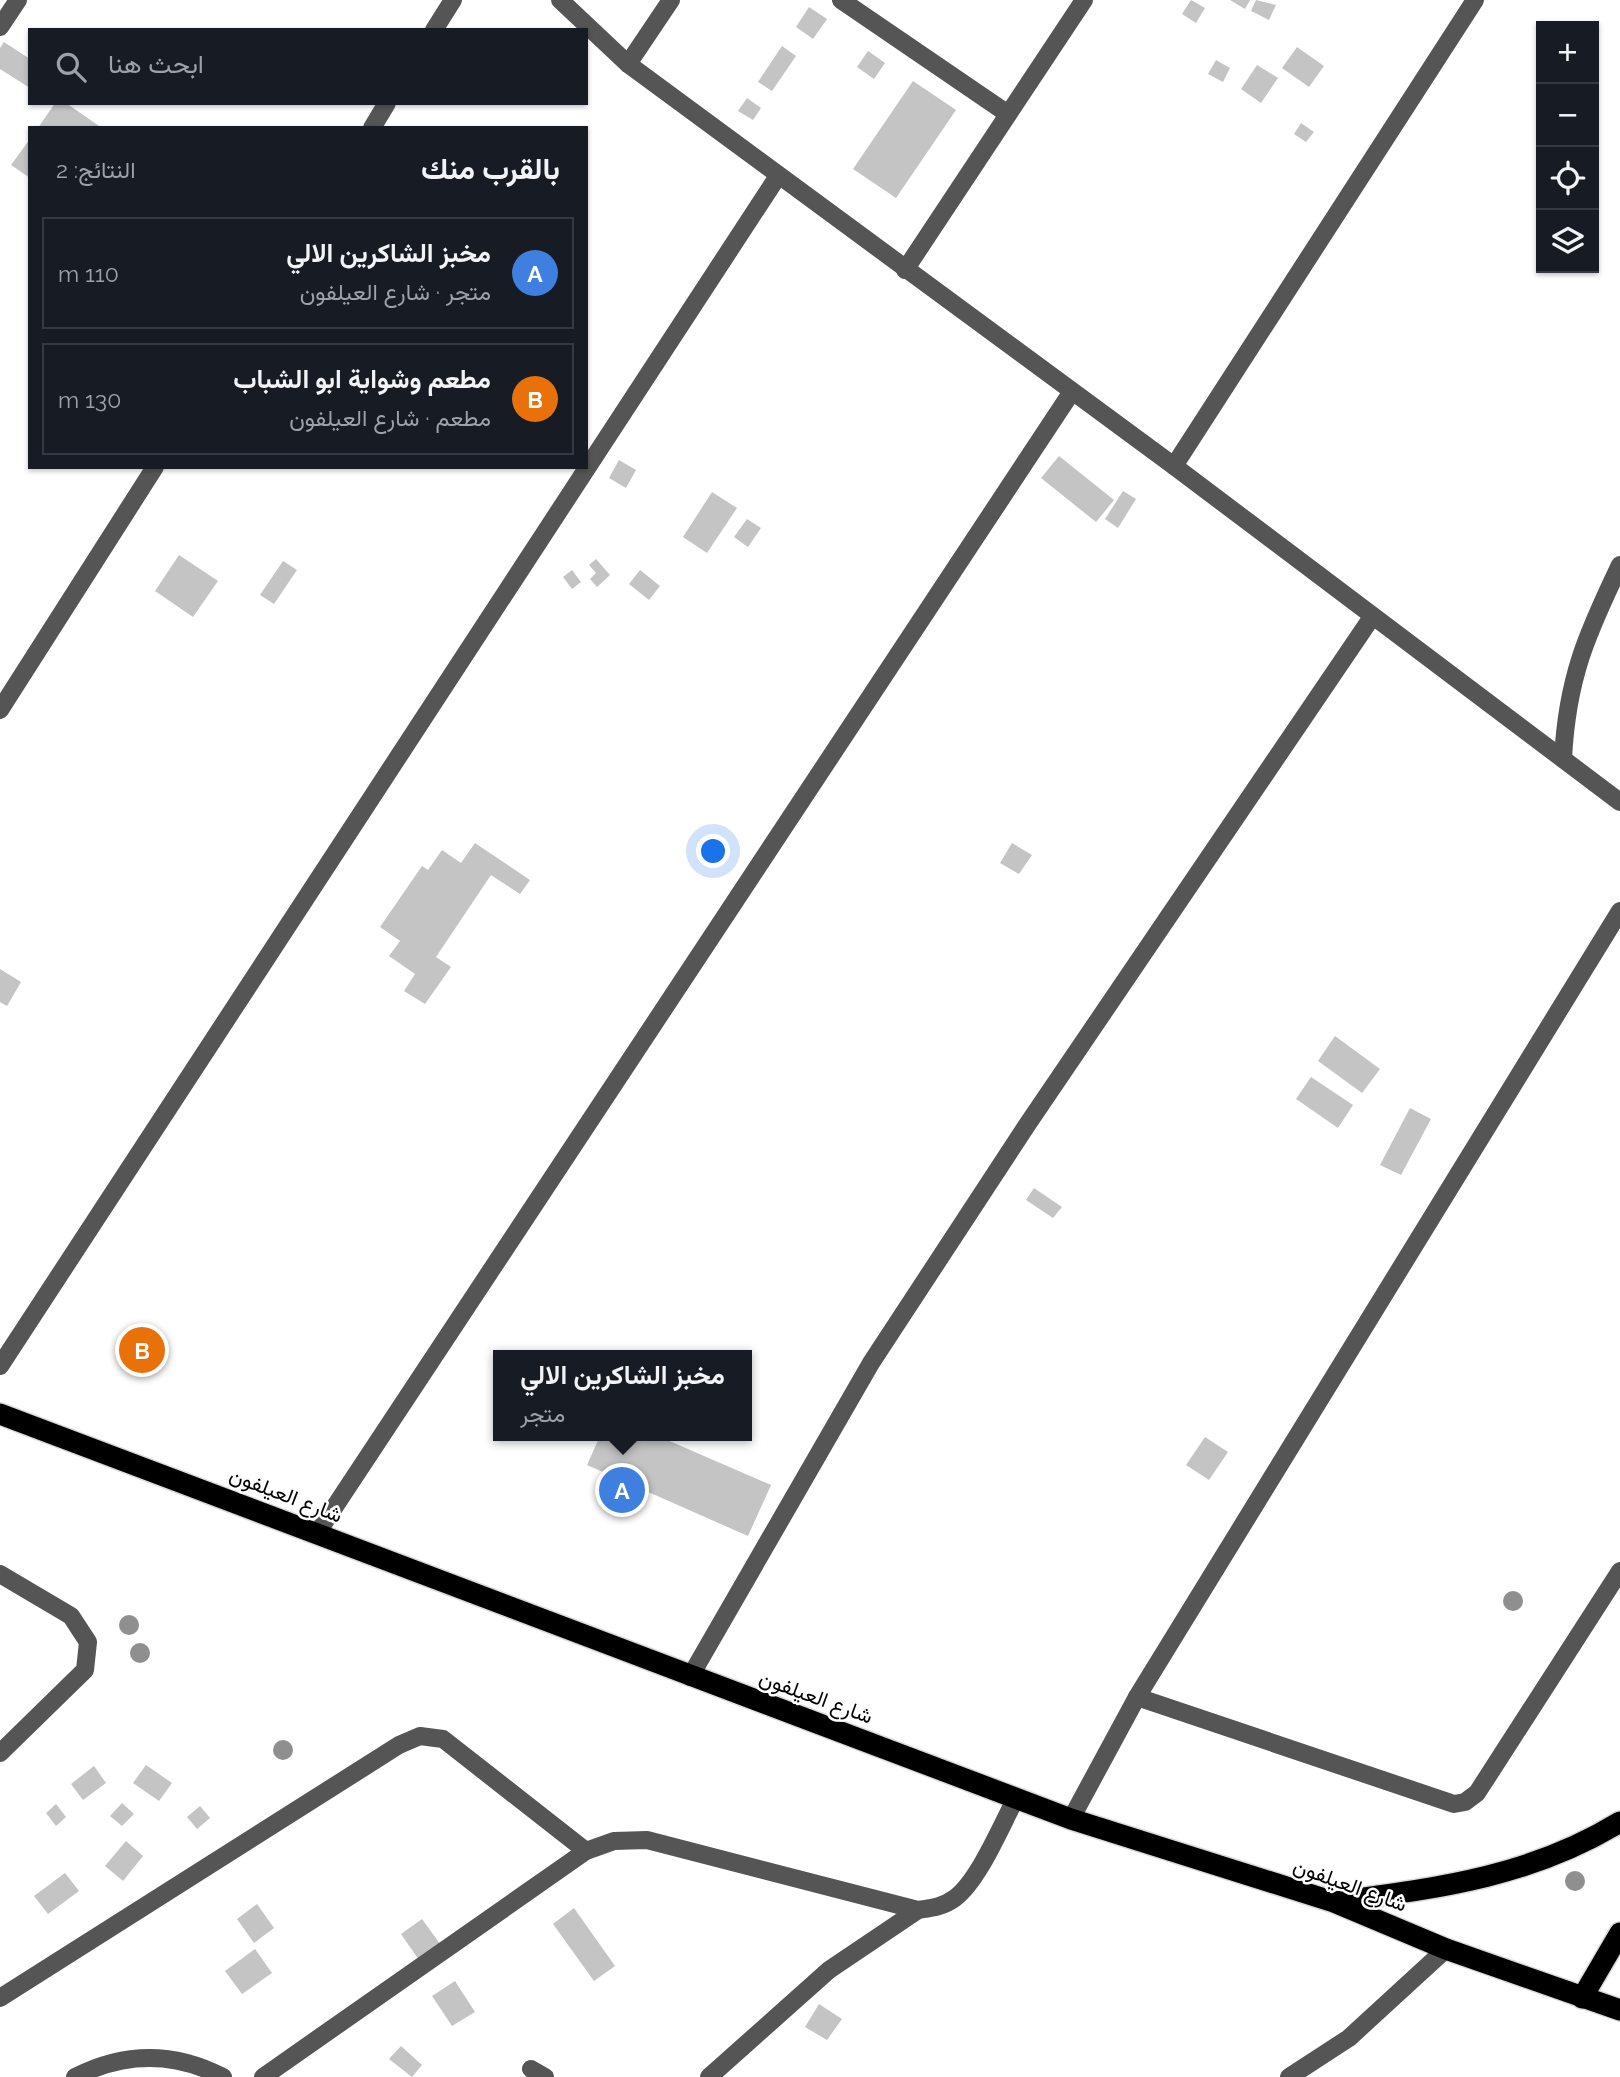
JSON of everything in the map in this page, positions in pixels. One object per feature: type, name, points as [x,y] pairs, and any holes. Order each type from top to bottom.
[{"type":"highway","name":"شارع العيلفون","points":[[0,1414],[318,1532],[690,1677],[1071,1819],[1334,1902],[1446,1949],[1620,2010]]},
{"type":"highway","points":[[1334,1902],[1458,1883],[1534,1864],[1586,1842],[1620,1822]]},
{"type":"highway","points":[[1582,1998],[1620,1933]]},
{"type":"street","points":[[0,27],[18,0]]},
{"type":"street","points":[[435,28],[453,0]]},
{"type":"street","points":[[560,0],[628,64],[1071,393],[1174,466],[1620,802]]},
{"type":"street","points":[[628,64],[671,0]]},
{"type":"street","points":[[841,0],[1008,114]]},
{"type":"street","points":[[905,270],[1084,0]]},
{"type":"street","points":[[1174,466],[1475,0]]},
{"type":"street","points":[[373,126],[386,105]]},
{"type":"street","points":[[588,467],[778,176]]},
{"type":"street","points":[[318,1532],[1071,393]]},
{"type":"street","points":[[0,710],[154,469]]},
{"type":"street","points":[[0,1366],[586,469]]},
{"type":"street","points":[[1563,759],[1566,710],[1576,664],[1620,565]]},
{"type":"street","points":[[690,1677],[871,1363],[1027,1125],[1372,617]]},
{"type":"street","points":[[1071,1819],[1137,1697],[1620,911]]},
{"type":"street","points":[[1137,1697],[1454,1804],[1465,1802],[1477,1793],[1620,1571]]},
{"type":"street","points":[[0,1574],[71,1616],[88,1642],[85,1670],[0,1754]]},
{"type":"street","points":[[0,1998],[399,1745],[419,1736],[443,1740],[586,1852]]},
{"type":"street","points":[[263,2077],[586,1852],[614,1841],[647,1840],[918,1910],[942,1906],[962,1890],[1016,1798]]},
{"type":"street","points":[[709,2077],[829,1970],[918,1910]]},
{"type":"street","points":[[1289,2077],[1349,2038],[1446,1949]]},
{"type":"street","points":[[75,2077],[118,2059],[148,2058],[183,2061],[223,2077]]},
{"type":"building","points":[[1191,0],[1205,8],[1196,23],[1182,14]]},
{"type":"building","points":[[1230,0],[1250,0],[1245,9]]},
{"type":"building","points":[[1256,0],[1276,5],[1269,20],[1251,11]]},
{"type":"building","points":[[809,7],[827,19],[813,39],[796,27]]},
{"type":"building","points":[[4,42],[28,58],[28,87],[0,69],[0,48]]},
{"type":"building","points":[[782,46],[796,56],[772,91],[758,82]]},
{"type":"building","points":[[1297,47],[1324,66],[1309,87],[1282,68]]},
{"type":"building","points":[[868,51],[885,63],[874,79],[857,67]]},
{"type":"building","points":[[1216,60],[1230,68],[1223,82],[1208,74]]},
{"type":"building","points":[[1257,65],[1278,78],[1261,103],[1241,89]]},
{"type":"building","points":[[913,81],[956,110],[896,198],[853,169]]},
{"type":"building","points":[[747,98],[761,108],[753,120],[738,111]]},
{"type":"building","points":[[54,105],[69,105],[99,126],[39,126]]},
{"type":"building","points":[[1301,123],[1314,132],[1306,142],[1294,134]]},
{"type":"building","points":[[28,142],[28,177],[11,165]]},
{"type":"building","points":[[1059,456],[1114,500],[1096,522],[1041,478]]},
{"type":"building","points":[[619,460],[636,470],[626,488],[609,478]]},
{"type":"building","points":[[1123,491],[1136,499],[1118,528],[1105,519]]},
{"type":"building","points":[[712,492],[737,508],[707,553],[683,537]]},
{"type":"building","points":[[747,519],[761,528],[748,547],[734,537]]},
{"type":"building","points":[[179,555],[218,581],[193,617],[155,591]]},
{"type":"building","points":[[596,559],[610,575],[597,587],[590,579],[596,573],[589,565]]},
{"type":"building","points":[[283,561],[297,570],[274,604],[260,595]]},
{"type":"building","points":[[572,570],[581,582],[572,589],[563,577]]},
{"type":"building","points":[[640,570],[660,586],[649,600],[629,584]]},
{"type":"building","points":[[475,843],[530,880],[520,894],[491,875],[436,957],[451,967],[425,1004],[404,991],[415,974],[389,956],[400,941],[380,927],[422,866],[428,870],[442,850],[461,863]]},
{"type":"building","points":[[1012,843],[1032,855],[1019,874],[1000,863]]},
{"type":"building","points":[[0,969],[21,982],[7,1006],[0,1002]]},
{"type":"building","points":[[1335,1036],[1380,1069],[1362,1093],[1318,1061]]},
{"type":"building","points":[[1311,1077],[1353,1105],[1338,1128],[1296,1099]]},
{"type":"building","points":[[1410,1108],[1431,1119],[1401,1175],[1380,1165]]},
{"type":"building","points":[[1034,1188],[1062,1207],[1053,1218],[1026,1200]]},
{"type":"building","points":[[1205,1437],[1228,1452],[1209,1480],[1186,1465]]},
{"type":"building","points":[[598,1441],[670,1441],[771,1485],[748,1536],[587,1465]]},
{"type":"building","points":[[146,1765],[172,1783],[159,1801],[133,1783]]},
{"type":"building","points":[[94,1766],[106,1783],[83,1800],[71,1784]]},
{"type":"building","points":[[122,1803],[134,1814],[122,1826],[110,1816]]},
{"type":"building","points":[[56,1804],[66,1817],[56,1826],[46,1813]]},
{"type":"building","points":[[200,1806],[210,1818],[197,1829],[187,1817]]},
{"type":"building","points":[[126,1841],[143,1856],[123,1881],[105,1866]]},
{"type":"building","points":[[65,1873],[79,1891],[48,1914],[34,1896]]},
{"type":"building","points":[[257,1904],[274,1928],[254,1943],[237,1919]]},
{"type":"building","points":[[574,1908],[615,1966],[594,1981],[553,1924]]},
{"type":"building","points":[[422,1919],[443,1948],[421,1963],[401,1934]]},
{"type":"building","points":[[255,1949],[272,1973],[242,1994],[225,1971]]},
{"type":"building","points":[[455,1981],[475,2012],[452,2026],[432,1996]]},
{"type":"building","points":[[819,2004],[842,2019],[827,2040],[805,2027]]},
{"type":"building","points":[[401,2046],[422,2065],[412,2077],[389,2059]]},
{"type":"place","name":"مطعم وشواية ابو الشباب","points":[[142,1350]]},
{"type":"place","name":"مخبز الشاكرين الالي","points":[[622,1490]]}]
